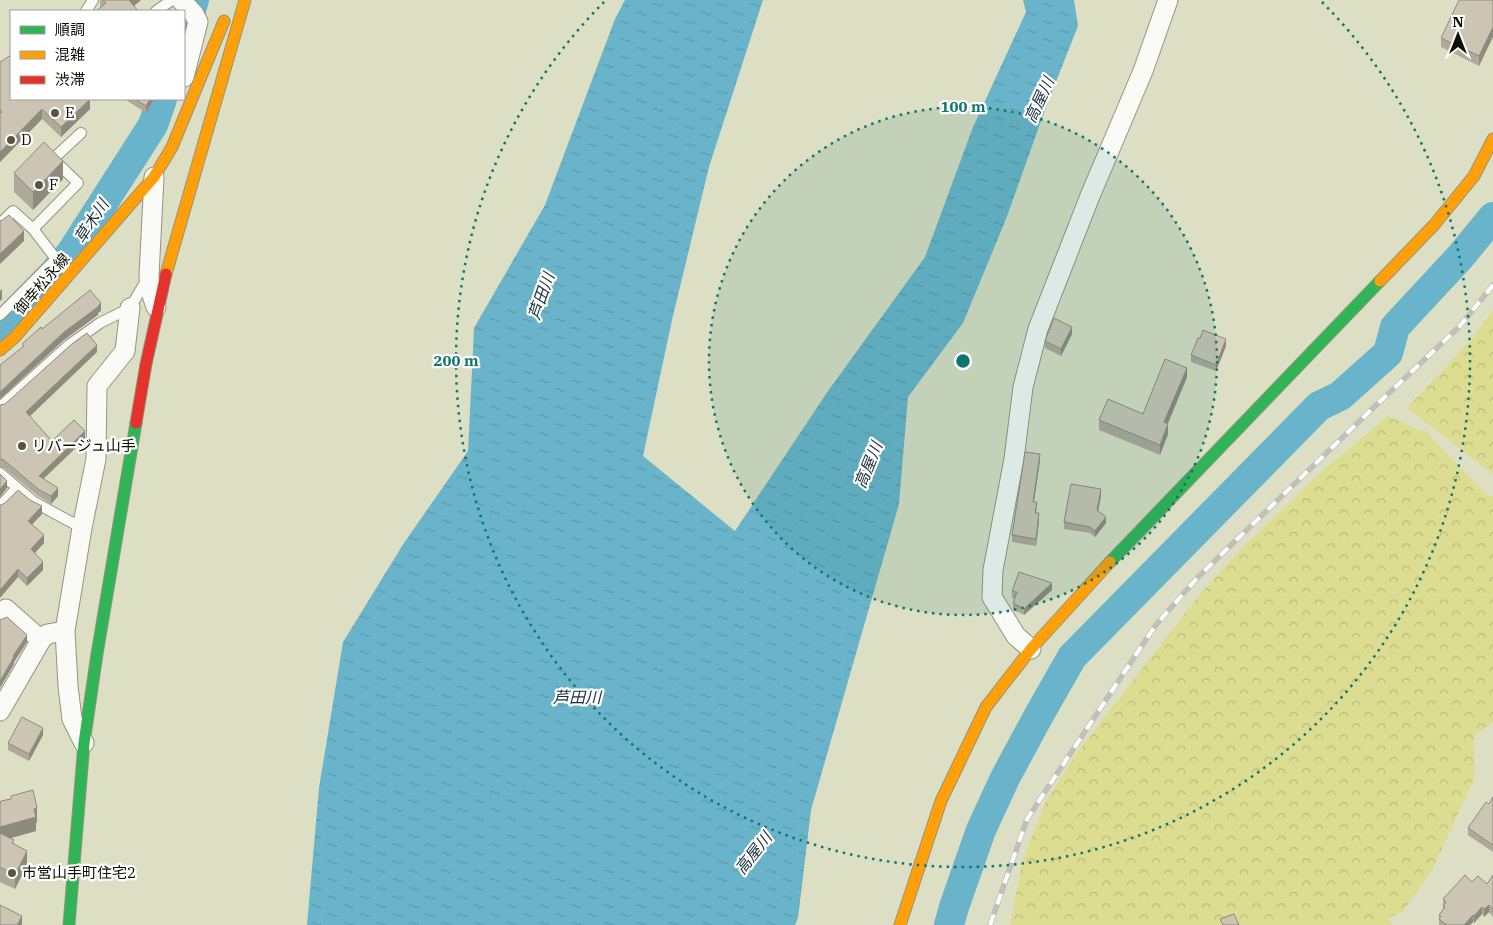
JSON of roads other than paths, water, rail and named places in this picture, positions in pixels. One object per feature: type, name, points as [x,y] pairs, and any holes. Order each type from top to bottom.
[{"type":"street","points":[[68,925],[84,742],[139,404],[168,265],[245,0]]},
{"type":"street","points":[[1031,650],[1016,636],[992,597],[993,570],[1014,459],[1023,387],[1038,328],[1090,196],[1143,71],[1168,0]]},
{"type":"street","points":[[184,5],[198,22],[185,73]]},
{"type":"street","name":"御幸松永線","points":[[0,350],[15,337],[62,265],[154,177],[172,147],[229,9]]},
{"type":"street","points":[[172,147],[170,132],[178,100]]},
{"type":"street","points":[[900,925],[941,801],[986,707],[1031,650],[1100,572],[1434,225],[1474,176],[1493,139]]},
{"type":"street","points":[[154,177],[149,276],[150,289],[158,312]]},
{"type":"street","points":[[84,742],[72,719],[65,631],[82,528],[96,459],[97,386],[125,351],[130,308]]},
{"type":"street","points":[[0,617],[6,609],[40,640]]},
{"type":"street","points":[[0,711],[40,640],[47,634],[65,631]]},
{"type":"lane","points":[[161,10],[184,5]]},
{"type":"lane","points":[[33,229],[78,183],[53,159],[81,133]]},
{"type":"lane","points":[[0,224],[13,211],[33,229],[62,265],[0,315]]},
{"type":"lane","points":[[0,407],[69,345],[100,323],[130,308],[149,276]]},
{"type":"lane","points":[[0,473],[34,502],[82,528]]},
{"type":"lane","points":[[0,506],[17,488]]},
{"type":"water","name":"芦田川","points":[[625,0],[763,0],[709,167],[672,320],[643,456],[735,531],[828,391],[925,257],[973,127],[1026,12],[1023,0],[1074,0],[1078,26],[1046,107],[1006,219],[963,323],[908,397],[899,504],[811,810],[798,918],[795,925],[307,925],[319,788],[343,642],[404,543],[468,451],[474,328],[545,205],[615,19]]},
{"type":"waterway","name":"草木川","points":[[185,30],[194,0]]},
{"type":"waterway","name":"草木川","points":[[0,328],[71,253],[153,125],[162,100]]},
{"type":"waterway","points":[[949,925],[981,830],[1005,778],[1072,657],[1319,406],[1340,396],[1388,353],[1395,327],[1460,257],[1493,217]]},
{"type":"railway","points":[[990,925],[1027,819],[1155,626],[1198,577],[1459,327],[1493,285]]},
{"type":"place","name":"E","points":[[55,113]]},
{"type":"place","name":"D","points":[[11,140]]},
{"type":"place","name":"F","points":[[39,185]]},
{"type":"place","name":"リバージュ山手","points":[[22,446]]},
{"type":"place","name":"市営山手町住宅2","points":[[12,873]]},
{"type":"water label","name":"高屋川","points":[[1039,100]]},
{"type":"water label","name":"高屋川","points":[[868,465]]},
{"type":"water label","name":"高屋川","points":[[753,853]]}]
